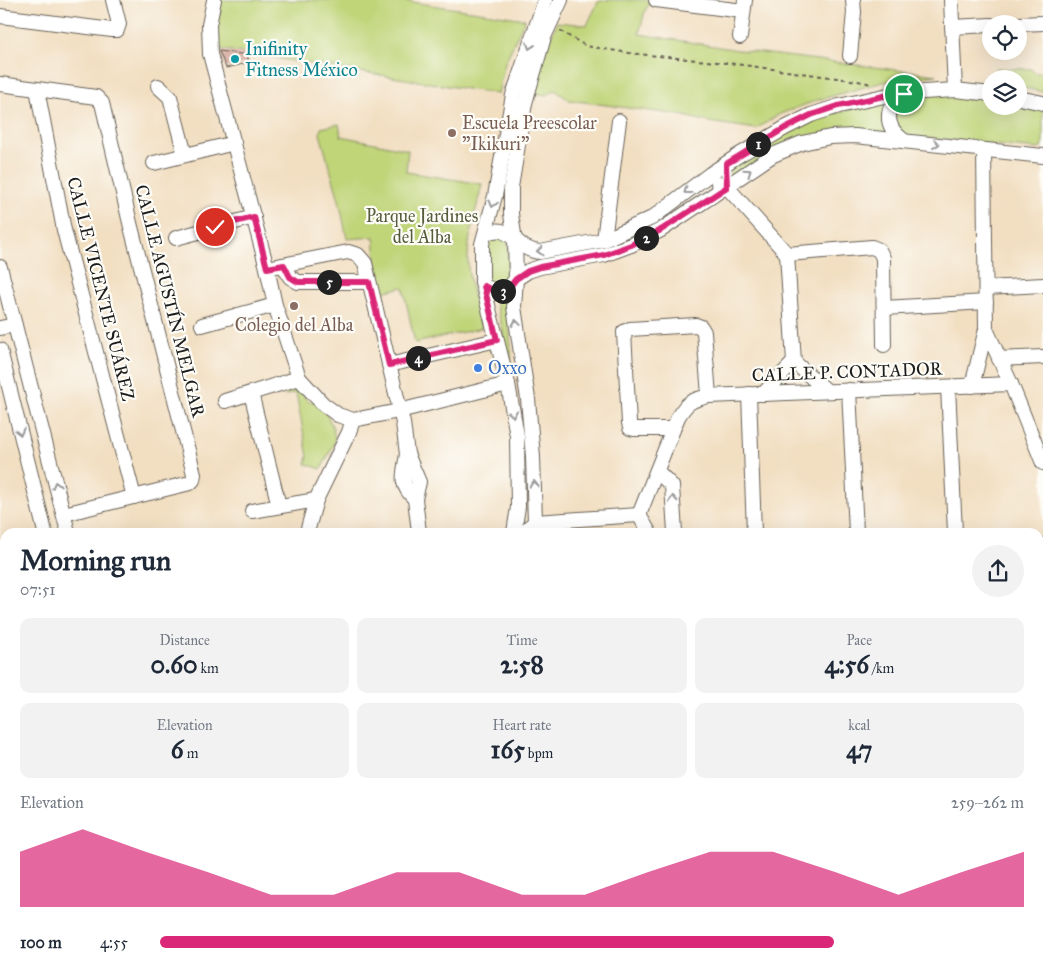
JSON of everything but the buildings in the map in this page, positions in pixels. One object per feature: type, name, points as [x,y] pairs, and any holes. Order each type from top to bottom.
[{"type":"street","points":[[0,16],[117,30],[119,24],[113,0]]},
{"type":"street","points":[[214,0],[209,26],[210,54],[254,217],[275,305],[299,378],[323,404],[338,415],[353,420],[399,411],[508,384]]},
{"type":"street","points":[[515,528],[518,507],[517,436],[508,384],[482,282],[482,244],[495,196],[513,95],[545,0]]},
{"type":"street","points":[[534,527],[533,456],[528,399],[514,307],[516,279],[511,214],[513,177],[525,103],[544,37],[561,0]]},
{"type":"street","points":[[656,0],[744,6],[740,37]]},
{"type":"street","points":[[850,56],[854,12],[853,0]]},
{"type":"street","points":[[951,0],[955,90]]},
{"type":"street","points":[[1027,24],[1043,23]]},
{"type":"street","points":[[952,27],[982,25]]},
{"type":"street","name":"CALLE AGUSTÍN MELGAR","points":[[0,84],[96,97],[102,104],[130,223],[194,474],[193,480],[190,483],[64,514]]},
{"type":"street","points":[[158,86],[170,97],[185,155]]},
{"type":"street","name":"CALLE VICENTE SUÁREZ","points":[[37,89],[64,230],[134,497]]},
{"type":"street","points":[[485,234],[494,229],[502,230],[508,233],[514,241],[526,250],[540,252],[604,240],[652,218],[726,164],[785,128],[811,115],[838,106],[898,94],[955,90],[982,93]]},
{"type":"street","points":[[898,94],[889,113],[889,121],[896,135],[903,140]]},
{"type":"street","points":[[1027,100],[1043,103]]},
{"type":"street","points":[[604,240],[619,121]]},
{"type":"street","points":[[484,286],[492,290],[507,290],[516,279],[528,271],[604,255],[631,245],[661,230],[773,155],[802,143],[830,137],[855,136],[1041,156]]},
{"type":"street","points":[[154,163],[234,143]]},
{"type":"street","points":[[972,386],[986,329],[984,150]]},
{"type":"street","points":[[726,164],[727,187]]},
{"type":"street","points":[[706,178],[727,187],[787,254],[794,362],[827,391]]},
{"type":"street","points":[[176,238],[254,217]]},
{"type":"street","points":[[787,254],[872,247],[879,250],[883,258],[884,345]]},
{"type":"street","points":[[267,268],[348,252],[358,255],[365,263],[403,423],[407,454],[419,482],[415,499],[419,528]]},
{"type":"street","points":[[284,265],[290,277],[298,282],[369,282]]},
{"type":"street","points":[[0,267],[67,528]]},
{"type":"street","points":[[986,288],[1043,284]]},
{"type":"street","points":[[884,308],[986,302]]},
{"type":"street","points":[[202,325],[275,305]]},
{"type":"street","points":[[0,328],[15,325]]},
{"type":"street","points":[[639,516],[673,429],[630,428],[624,332],[630,329],[696,325],[701,327],[704,332],[708,396]]},
{"type":"street","points":[[986,329],[1043,463]]},
{"type":"street","points":[[389,365],[497,340]]},
{"type":"street","points":[[20,344],[0,349],[44,528]]},
{"type":"street","points":[[508,384],[520,352]]},
{"type":"street","points":[[999,359],[1043,357]]},
{"type":"street","points":[[763,394],[794,362]]},
{"type":"street","points":[[225,401],[299,378]]},
{"type":"street","points":[[508,384],[528,399]]},
{"type":"street","name":"CALLE P. CONTADOR","points":[[673,429],[686,404],[708,396],[1011,384]]},
{"type":"street","points":[[948,387],[955,528]]},
{"type":"street","points":[[849,390],[856,528]]},
{"type":"street","points":[[251,393],[278,506]]},
{"type":"street","points":[[748,394],[754,528]]},
{"type":"street","points":[[308,528],[316,500],[353,420]]},
{"type":"street","points":[[657,471],[672,486],[675,528]]},
{"type":"street","points":[[252,511],[316,500]]},
{"type":"street","points":[[518,507],[534,527]]},
{"type":"street","points":[[534,527],[639,516]]},
{"type":"street","points":[[639,516],[646,528]]},
{"type":"path","points":[[550,24],[570,38],[586,46],[864,82],[898,94]]},
{"type":"green space","points":[[221,0],[398,0],[525,19],[505,63],[498,94],[219,49],[215,27]]},
{"type":"green space","points":[[605,0],[651,0],[645,11],[639,34],[738,50],[937,75],[883,82],[818,100],[780,114],[756,129],[709,122],[680,115],[569,100],[555,90],[547,95],[532,93],[557,22],[587,25],[598,2]]},
{"type":"green space","points":[[996,68],[1031,69],[1035,73],[1043,73],[1043,92],[1027,89],[1027,70],[996,70]]},
{"type":"green space","points":[[954,93],[982,97],[982,115],[1027,115],[1027,103],[1043,107],[1043,147],[1038,149],[905,136],[896,124],[894,112],[902,97]]},
{"type":"green space","points":[[886,101],[883,114],[890,135],[829,134],[729,180],[730,164],[803,121]]},
{"type":"green space","name":"Parque Jardines del Alba","points":[[339,124],[341,136],[408,150],[406,172],[482,184],[471,230],[468,267],[482,328],[415,343],[403,287],[379,293],[374,237],[347,239],[339,200],[320,134],[321,128]]},
{"type":"green space","points":[[492,233],[499,233],[508,243],[510,275],[505,287],[488,281],[486,253]]},
{"type":"green space","points":[[508,296],[511,345],[509,374],[502,327],[494,297],[499,299]]},
{"type":"green space","points":[[294,384],[308,401],[315,402],[327,415],[333,428],[335,439],[333,446],[321,469],[306,464],[308,457],[296,393],[285,395],[283,387]]},
{"type":"place","name":"Inifinity Fitness México","points":[[235,59]]},
{"type":"place","name":"Escuela Preescolar \"Ikikuri\"","points":[[452,133]]},
{"type":"place","name":"Colegio del Alba","points":[[294,306]]},
{"type":"place","name":"Oxxo","points":[[478,368]]},
{"type":"route","points":[[215,227],[254,217],[267,268],[284,265],[290,277],[298,282],[369,282],[389,365],[497,340],[484,286],[492,290],[507,290],[516,279],[528,271],[604,255],[631,245],[661,230],[727,187],[726,164],[785,128],[811,115],[838,106],[893,94],[904,94]]}]
